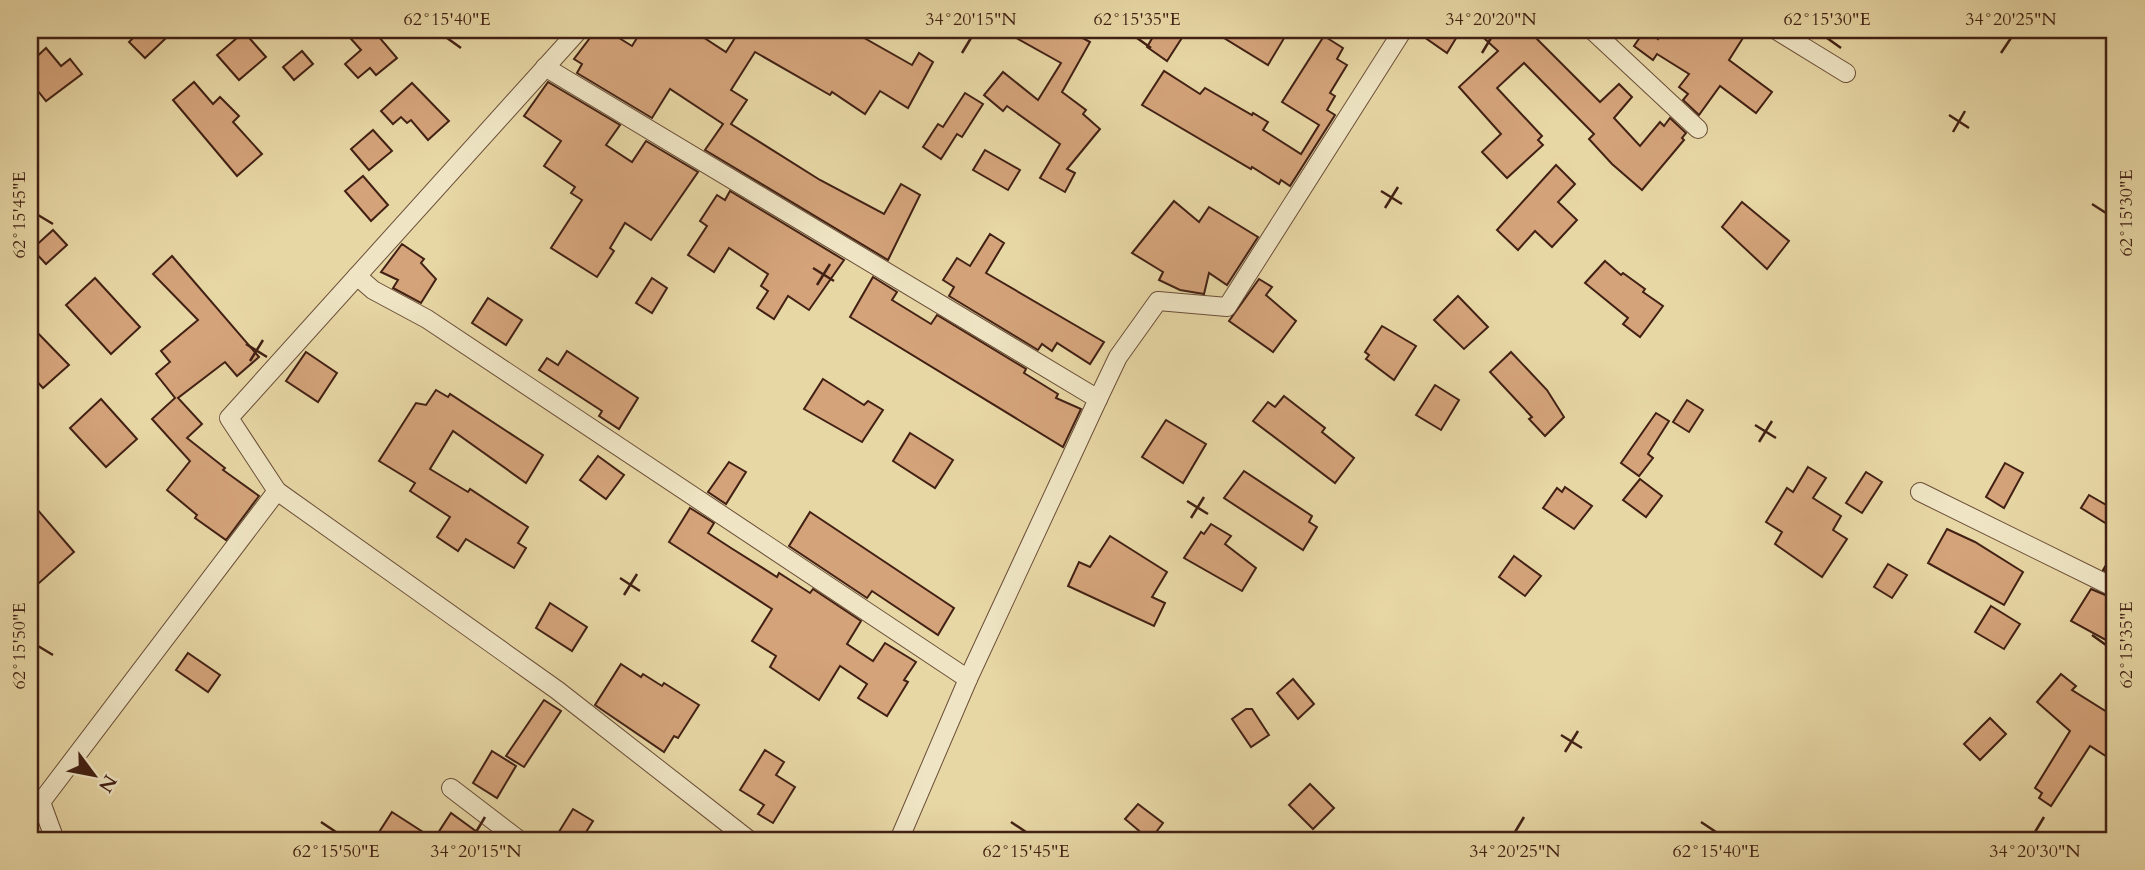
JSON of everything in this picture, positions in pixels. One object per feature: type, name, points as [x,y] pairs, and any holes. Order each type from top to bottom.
[{"type":"street","points":[[579,30],[229,418],[277,491],[557,690],[749,840]]},
{"type":"street","points":[[899,840],[968,679],[1118,357],[1157,301],[1227,307],[1403,30]]},
{"type":"street","points":[[1592,30],[1698,129]]},
{"type":"street","points":[[1776,30],[1846,73]]},
{"type":"street","points":[[545,67],[1098,399]]},
{"type":"street","points":[[357,276],[373,290],[427,319],[968,679]]},
{"type":"street","points":[[55,840],[41,802],[277,491]]},
{"type":"street","points":[[1920,492],[2115,588]]},
{"type":"street","points":[[451,788],[519,840]]},
{"type":"building","points":[[141,30],[156,30],[165,39],[145,58],[129,42]]},
{"type":"building","points":[[343,30],[373,30],[397,58],[376,75],[370,68],[358,78],[345,64],[361,50]]},
{"type":"building","points":[[596,30],[606,30],[632,46],[642,30],[692,30],[726,52],[740,30],[850,30],[912,65],[919,53],[933,62],[908,108],[880,91],[865,114],[832,92],[830,95],[755,52],[731,90],[747,100],[731,124],[820,180],[884,214],[901,184],[920,195],[888,260],[705,150],[723,124],[670,89],[652,118],[577,73],[582,64],[574,59]]},
{"type":"building","points":[[1002,30],[1068,30],[1090,42],[1062,92],[1086,110],[1083,114],[1100,129],[1067,169],[1075,173],[1065,192],[1040,178],[1060,144],[1007,106],[1003,111],[984,95],[1003,72],[1038,100],[1061,63]]},
{"type":"building","points":[[1157,30],[1187,30],[1167,61],[1147,47]]},
{"type":"building","points":[[1211,30],[1276,30],[1286,35],[1268,65]]},
{"type":"building","points":[[1414,30],[1461,30],[1447,53]]},
{"type":"building","points":[[1475,30],[1528,30],[1600,102],[1619,84],[1632,97],[1614,118],[1640,146],[1660,122],[1664,126],[1670,118],[1686,133],[1682,138],[1684,140],[1642,190],[1612,164],[1589,139],[1594,134],[1524,63],[1497,88],[1542,136],[1538,140],[1543,145],[1507,178],[1482,152],[1501,134],[1459,87],[1498,51]]},
{"type":"building","points":[[1645,30],[1658,39],[1664,30],[1748,30],[1729,60],[1772,92],[1756,113],[1720,86],[1699,115],[1683,100],[1688,94],[1679,87],[1689,74],[1657,54],[1653,60],[1634,46]]},
{"type":"building","points":[[244,32],[266,57],[239,80],[217,55]]},
{"type":"building","points":[[1324,36],[1343,48],[1337,59],[1347,65],[1330,93],[1335,96],[1327,110],[1335,115],[1290,186],[1281,180],[1279,184],[1252,167],[1251,169],[1142,105],[1164,71],[1200,94],[1205,88],[1268,122],[1263,130],[1301,154],[1319,125],[1282,102]]},
{"type":"building","points":[[46,48],[61,66],[70,59],[82,74],[46,101],[30,81],[30,63]]},
{"type":"building","points":[[302,51],[313,64],[294,80],[283,67]]},
{"type":"building","points":[[194,82],[213,104],[220,97],[239,116],[233,122],[262,154],[237,176],[173,100]]},
{"type":"building","points":[[548,82],[620,125],[606,145],[632,162],[646,141],[698,172],[651,240],[625,223],[610,248],[614,251],[597,277],[551,248],[582,200],[571,193],[575,187],[544,166],[561,141],[524,116]]},
{"type":"building","points":[[412,83],[449,121],[428,140],[411,120],[407,123],[401,117],[393,124],[381,111]]},
{"type":"building","points":[[965,93],[983,104],[962,137],[957,134],[941,159],[923,147],[938,124],[943,127]]},
{"type":"building","points":[[373,130],[392,151],[369,170],[351,149]]},
{"type":"building","points":[[985,150],[1020,170],[1008,190],[973,170]]},
{"type":"building","points":[[1556,165],[1575,184],[1558,202],[1577,220],[1552,247],[1535,231],[1518,250],[1497,230]]},
{"type":"building","points":[[363,176],[388,205],[371,221],[345,191]]},
{"type":"building","points":[[730,191],[844,260],[809,310],[788,296],[774,319],[757,308],[768,291],[761,286],[768,274],[729,248],[714,272],[688,255],[707,226],[700,221],[717,195],[725,200]]},
{"type":"building","points":[[1174,201],[1199,222],[1209,207],[1258,237],[1227,285],[1209,273],[1204,294],[1180,290],[1159,280],[1163,272],[1132,253]]},
{"type":"building","points":[[1742,202],[1789,241],[1767,269],[1722,227]]},
{"type":"building","points":[[53,230],[67,245],[46,264],[32,249]]},
{"type":"building","points":[[990,234],[1004,243],[986,273],[1104,342],[1090,364],[1057,343],[1052,351],[1042,344],[1038,350],[949,296],[954,287],[943,280],[957,258],[970,266]]},
{"type":"building","points":[[402,244],[424,259],[421,263],[436,279],[421,303],[393,288],[398,280],[381,272]]},
{"type":"building","points":[[172,256],[259,357],[237,376],[225,362],[178,398],[202,424],[187,438],[225,468],[223,470],[259,496],[226,540],[195,518],[197,515],[167,490],[190,461],[152,419],[175,398],[156,374],[170,362],[161,351],[198,320],[153,274]]},
{"type":"building","points":[[1605,261],[1621,275],[1623,273],[1645,289],[1643,292],[1663,306],[1640,337],[1623,324],[1628,318],[1585,283]]},
{"type":"building","points":[[873,277],[897,292],[892,300],[931,324],[937,315],[1026,369],[1024,373],[1058,394],[1056,398],[1081,409],[1063,447],[850,317]]},
{"type":"building","points":[[95,278],[140,327],[111,354],[66,305]]},
{"type":"building","points":[[652,278],[667,288],[652,313],[636,303]]},
{"type":"building","points":[[1259,279],[1272,287],[1266,295],[1296,321],[1273,352],[1229,321]]},
{"type":"building","points":[[1458,296],[1488,327],[1464,349],[1434,320]]},
{"type":"building","points":[[488,298],[522,320],[506,345],[472,323]]},
{"type":"building","points":[[30,325],[69,365],[43,388],[30,374]]},
{"type":"building","points":[[1382,326],[1416,346],[1394,380],[1366,359],[1369,355],[1365,352]]},
{"type":"building","points":[[567,351],[638,398],[619,429],[599,416],[602,411],[539,370],[547,358],[558,365]]},
{"type":"building","points":[[306,352],[337,373],[318,402],[286,381]]},
{"type":"building","points":[[1511,352],[1547,390],[1564,417],[1545,436],[1529,419],[1532,417],[1490,372]]},
{"type":"building","points":[[823,379],[864,405],[868,401],[883,410],[862,442],[804,409]]},
{"type":"building","points":[[1435,385],[1459,400],[1441,430],[1416,415]]},
{"type":"building","points":[[436,390],[448,397],[450,394],[543,455],[526,483],[453,431],[430,469],[468,492],[470,489],[528,527],[518,543],[526,548],[514,568],[466,539],[458,551],[437,537],[450,517],[410,491],[415,483],[379,461],[416,403],[426,405]]},
{"type":"building","points":[[1284,396],[1325,428],[1322,432],[1354,458],[1335,483],[1253,421],[1268,402],[1275,407]]},
{"type":"building","points":[[101,399],[137,439],[106,467],[70,428]]},
{"type":"building","points":[[1687,400],[1703,410],[1689,432],[1673,422]]},
{"type":"building","points":[[1656,413],[1669,421],[1648,454],[1653,458],[1639,476],[1621,463]]},
{"type":"building","points":[[1166,420],[1206,444],[1183,483],[1142,457]]},
{"type":"building","points":[[910,433],[953,460],[935,488],[893,461]]},
{"type":"building","points":[[598,456],[624,475],[606,499],[580,480]]},
{"type":"building","points":[[729,462],[746,472],[726,504],[708,492]]},
{"type":"building","points":[[2005,463],[2023,473],[2004,508],[1986,497]]},
{"type":"building","points":[[1808,467],[1826,478],[1813,498],[1841,516],[1833,530],[1847,539],[1822,577],[1775,544],[1782,532],[1766,522],[1787,488],[1793,492]]},
{"type":"building","points":[[1244,471],[1312,516],[1309,522],[1317,527],[1303,550],[1224,498]]},
{"type":"building","points":[[1866,472],[1882,482],[1862,513],[1846,503]]},
{"type":"building","points":[[1640,479],[1662,496],[1646,517],[1623,500]]},
{"type":"building","points":[[1565,487],[1592,506],[1574,529],[1543,508],[1557,488],[1562,492]]},
{"type":"building","points":[[2089,495],[2115,510],[2115,529],[2081,508]]},
{"type":"building","points":[[30,501],[74,552],[30,591]]},
{"type":"building","points":[[690,508],[714,523],[708,533],[777,577],[779,573],[810,593],[813,589],[861,621],[847,644],[873,661],[885,643],[916,662],[904,680],[908,682],[887,716],[858,698],[867,684],[840,666],[819,700],[770,667],[776,656],[752,641],[772,609],[669,542]]},
{"type":"building","points":[[810,512],[954,608],[938,635],[872,591],[867,598],[789,546]]},
{"type":"building","points":[[1211,524],[1231,536],[1225,544],[1256,568],[1242,591],[1184,558],[1201,532],[1204,534]]},
{"type":"building","points":[[1947,529],[1975,542],[2023,572],[2004,605],[1928,563]]},
{"type":"building","points":[[1110,536],[1167,572],[1152,597],[1165,603],[1154,626],[1068,586],[1079,562],[1090,567]]},
{"type":"building","points":[[2115,550],[2115,575],[2103,570]]},
{"type":"building","points":[[1514,556],[1541,576],[1525,596],[1499,577]]},
{"type":"building","points":[[1888,564],[1907,575],[1892,598],[1874,587]]},
{"type":"building","points":[[2091,589],[2115,599],[2115,645],[2071,621]]},
{"type":"building","points":[[550,603],[587,627],[572,651],[536,628]]},
{"type":"building","points":[[1991,606],[2020,624],[2004,649],[1975,632]]},
{"type":"building","points":[[188,653],[220,675],[208,692],[176,670]]},
{"type":"building","points":[[621,664],[641,677],[643,674],[662,686],[664,683],[699,705],[678,738],[674,736],[664,752],[595,705]]},
{"type":"building","points":[[2061,674],[2076,686],[2072,690],[2115,717],[2115,762],[2090,746],[2051,806],[2039,798],[2042,793],[2035,788],[2070,731],[2037,702]]},
{"type":"building","points":[[1293,679],[1314,704],[1298,719],[1277,693]]},
{"type":"building","points":[[544,700],[561,711],[524,767],[506,756]]},
{"type":"building","points":[[1246,709],[1252,709],[1269,735],[1251,747],[1232,719]]},
{"type":"building","points":[[1990,718],[2006,734],[1980,760],[1964,744]]},
{"type":"building","points":[[765,750],[784,762],[776,775],[795,787],[773,823],[758,814],[764,805],[740,790]]},
{"type":"building","points":[[492,751],[516,766],[497,798],[473,783]]},
{"type":"building","points":[[1310,784],[1334,808],[1313,829],[1289,805]]},
{"type":"building","points":[[1138,804],[1163,823],[1150,840],[1125,819]]},
{"type":"building","points":[[573,809],[593,821],[581,840],[554,840]]},
{"type":"building","points":[[392,812],[434,839],[451,813],[488,840],[374,840]]}]
